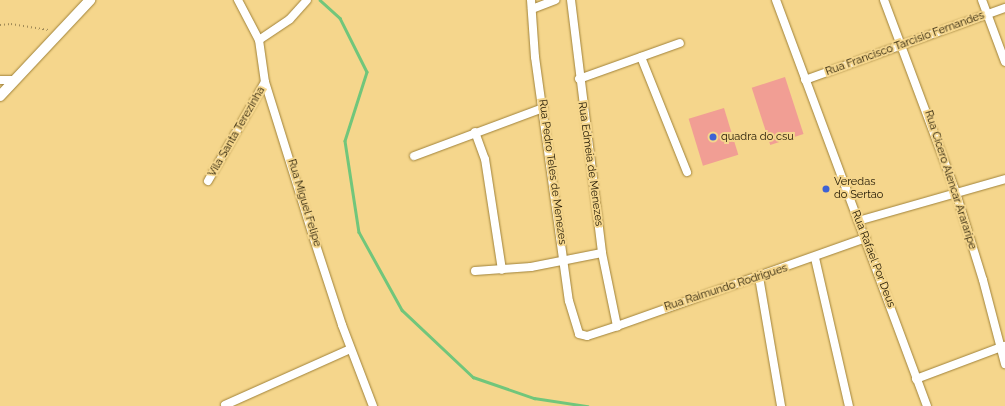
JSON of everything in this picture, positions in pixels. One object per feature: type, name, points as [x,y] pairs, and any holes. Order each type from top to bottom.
[{"type":"street","points":[[0,96],[13,80],[90,0]]},
{"type":"street","name":"Rua Miguel Felipe","points":[[238,0],[259,40],[265,82],[350,349],[373,406]]},
{"type":"street","points":[[259,40],[290,19],[307,0]]},
{"type":"street","name":"Rua Pedro Teles de Menezes","points":[[530,0],[543,108],[575,328],[579,334],[587,336]]},
{"type":"street","points":[[532,9],[555,0]]},
{"type":"street","name":"Rua Edmeia de Menezes","points":[[571,0],[579,79],[602,253],[617,326]]},
{"type":"street","name":"Rua Rafael Por Deus","points":[[776,0],[866,238],[927,406]]},
{"type":"street","name":"Rua Cicero Alencar Arararipe","points":[[884,0],[900,45],[923,98],[956,193],[983,280],[1002,347],[1005,364]]},
{"type":"street","points":[[982,0],[1005,62]]},
{"type":"street","name":"Rua Francisco Tarcisio Fernandes","points":[[805,80],[1005,8]]},
{"type":"street","points":[[579,79],[680,43]]},
{"type":"street","points":[[642,57],[687,172]]},
{"type":"street","points":[[0,80],[13,80]]},
{"type":"street","name":"Vila Santa Terezinha","points":[[208,181],[265,82]]},
{"type":"street","points":[[414,156],[475,132],[543,108]]},
{"type":"street","points":[[475,132],[485,159],[502,270]]},
{"type":"street","points":[[858,220],[1005,179]]},
{"type":"street","name":"Rua Raimundo Rodrigues","points":[[587,336],[688,299],[815,258],[866,238]]},
{"type":"street","points":[[475,271],[502,270],[565,261],[602,253]]},
{"type":"street","points":[[815,258],[849,406]]},
{"type":"street","points":[[759,277],[780,406]]},
{"type":"street","points":[[916,379],[1002,347]]},
{"type":"street","points":[[225,405],[350,349]]},
{"type":"path","points":[[0,25],[23,25],[59,32]]},
{"type":"shaded area","points":[[785,77],[804,134],[770,145],[752,88]]},
{"type":"shaded area","name":"quadra do csu","points":[[724,108],[738,155],[703,166],[689,119]]},
{"type":"waterway","points":[[320,0],[340,18],[367,72],[345,141],[359,232],[402,310],[473,377],[534,398],[587,406]]},
{"type":"place","name":"quadra do csu","points":[[713,137]]},
{"type":"place","name":"Veredas do Sertao","points":[[826,189]]}]
